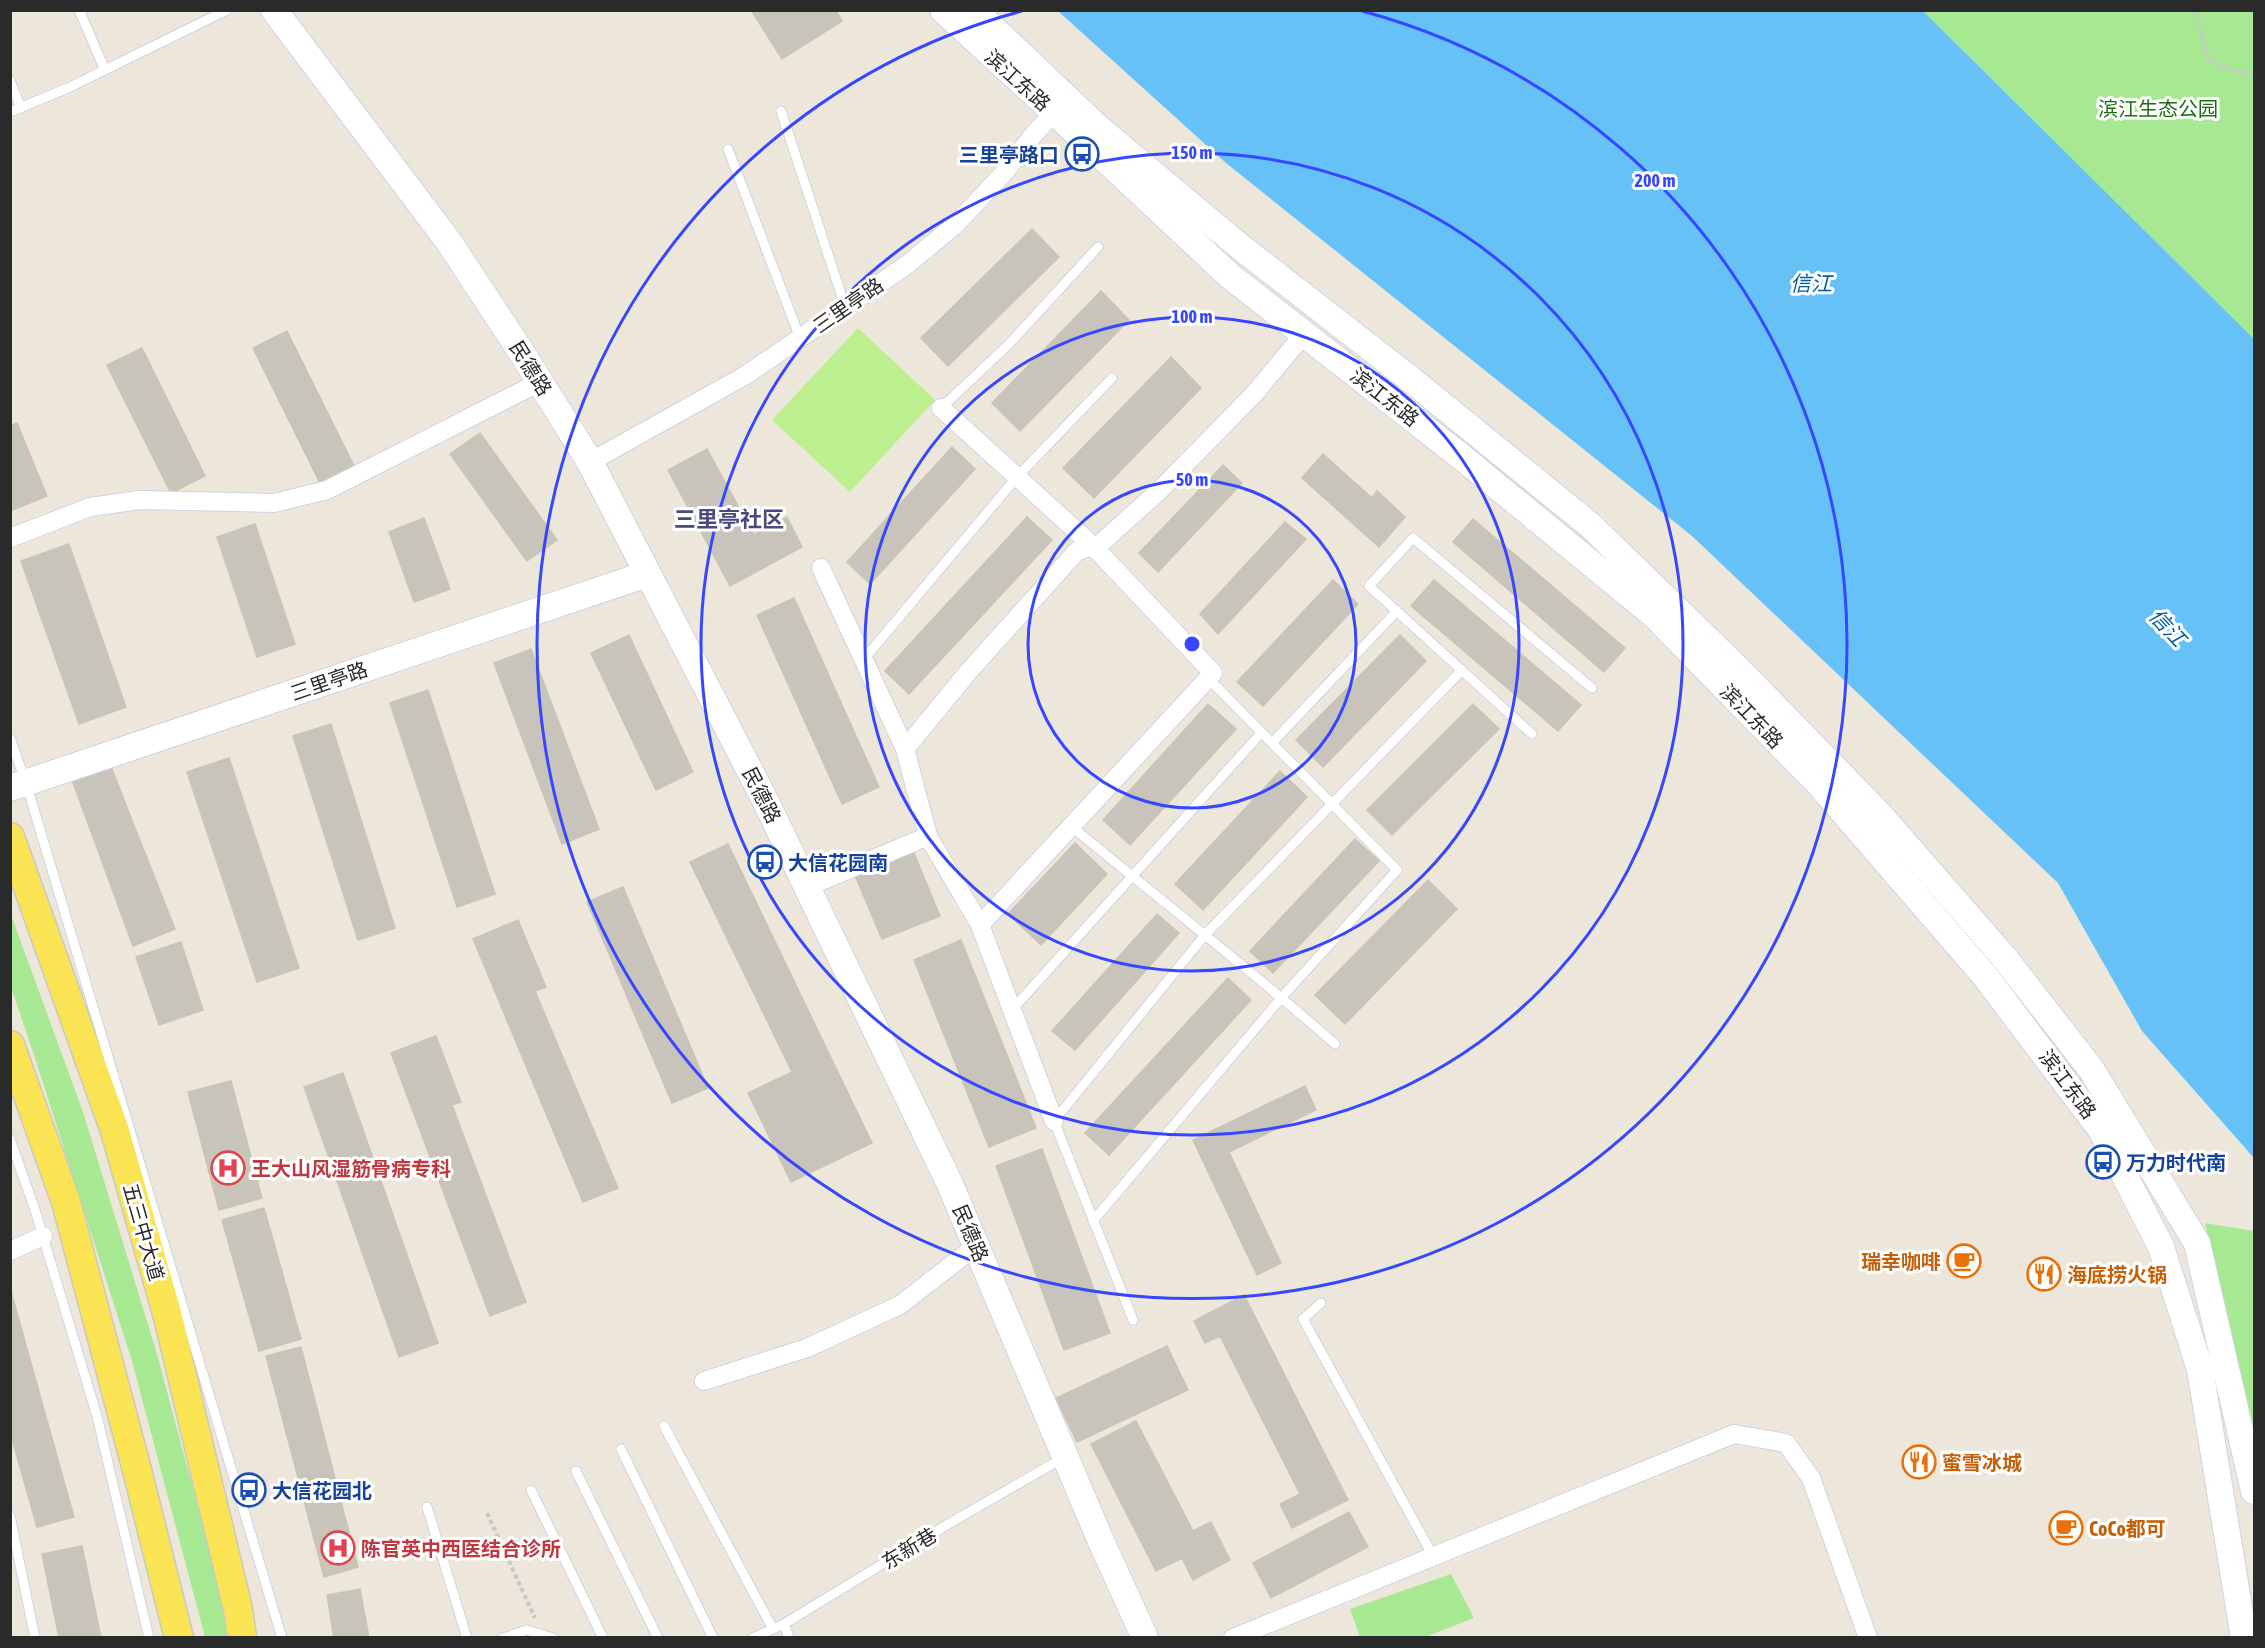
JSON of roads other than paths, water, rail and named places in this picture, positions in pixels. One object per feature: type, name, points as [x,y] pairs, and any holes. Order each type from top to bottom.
[{"type":"main road","name":"民德路","points":[[274,10],[449,242],[590,462],[766,802],[949,1182],[1065,1457],[1145,1638]]},
{"type":"main road","name":"滨江东路","points":[[943,10],[1061,105],[1096,126],[1238,245],[1409,378],[1591,526],[1739,670],[1880,815],[2003,956],[2091,1070],[2197,1243],[2254,1491]]},
{"type":"main road","name":"滨江东路","points":[[974,10],[1061,105],[1230,276],[1459,454],[1654,615],[1820,785],[1985,976],[2102,1131],[2162,1247],[2200,1369],[2244,1638]]},
{"type":"main road","name":"三里亭路","points":[[18,786],[647,574]]},
{"type":"main road","name":"五三中大道","points":[[10,837],[115,1131],[168,1317],[238,1609],[242,1638]]},
{"type":"main road","points":[[10,1045],[66,1202],[179,1638]]},
{"type":"street","name":"三里亭路","points":[[590,462],[746,375],[908,264],[956,224],[1061,105]]},
{"type":"street","points":[[905,749],[969,671],[1077,551],[1100,544],[1160,490],[1254,394],[1304,334]]},
{"type":"street","points":[[10,538],[90,507],[140,500],[274,503],[327,490],[540,382]]},
{"type":"street","points":[[941,408],[1093,546],[1213,673],[980,925]]},
{"type":"street","points":[[821,568],[905,749],[928,836],[980,925],[1054,1121]]},
{"type":"street","points":[[807,887],[928,836]]},
{"type":"street","points":[[10,1251],[43,1236]]},
{"type":"street","points":[[704,1381],[807,1348],[900,1305],[976,1246]]},
{"type":"street","points":[[1233,1638],[1734,1434],[1786,1443],[1811,1478],[1868,1638]]},
{"type":"lane","points":[[79,10],[105,70]]},
{"type":"lane","points":[[10,112],[105,70],[227,10]]},
{"type":"lane","points":[[10,81],[21,108]]},
{"type":"lane","points":[[781,111],[845,306]]},
{"type":"lane","points":[[728,149],[800,338]]},
{"type":"lane","points":[[941,408],[1008,345],[1098,248]]},
{"type":"lane","points":[[864,659],[1017,477],[1112,378]]},
{"type":"lane","points":[[1532,734],[1369,586],[1413,538],[1592,688]]},
{"type":"lane","points":[[1272,743],[1397,611]]},
{"type":"lane","points":[[1133,1320],[1054,1121],[1204,936],[1462,670]]},
{"type":"lane","points":[[1093,1221],[1282,997],[1397,870],[1208,678]]},
{"type":"lane","points":[[1012,1010],[1261,733]]},
{"type":"lane","points":[[10,738],[18,786],[282,1638]]},
{"type":"lane","points":[[1071,826],[1282,997],[1335,1044]]},
{"type":"lane","points":[[10,1139],[43,1236],[97,1416],[149,1638]]},
{"type":"lane","points":[[1321,1303],[1303,1319],[1433,1556]]},
{"type":"lane","points":[[664,1426],[773,1629]]},
{"type":"lane","points":[[621,1449],[713,1638]]},
{"type":"lane","name":"东新巷","points":[[753,1638],[784,1624],[950,1523],[1065,1457]]},
{"type":"lane","points":[[576,1471],[658,1638]]},
{"type":"lane","points":[[531,1490],[603,1638]]},
{"type":"lane","points":[[427,1507],[467,1638]]},
{"type":"lane","points":[[10,1516],[35,1638]]},
{"type":"lane","points":[[784,1624],[789,1638]]},
{"type":"lane","points":[[503,1638],[527,1630],[553,1638]]},
{"type":"water","name":"信江","points":[[1058,11],[1923,11],[2254,339],[2254,1158],[2142,1031],[2058,883],[1692,536],[1226,163]]},
{"type":"place","name":"三里亭路口","points":[[1082,154]]},
{"type":"place","name":"大信花园南","points":[[765,862]]},
{"type":"place","name":"万力时代南","points":[[2103,1162]]},
{"type":"place","name":"王大山风湿筋骨病专科","points":[[228,1168]]},
{"type":"place","name":"瑞幸咖啡","points":[[1964,1261]]},
{"type":"place","name":"海底捞火锅","points":[[2044,1274]]},
{"type":"place","name":"蜜雪冰城","points":[[1919,1462]]},
{"type":"place","name":"大信花园北","points":[[249,1490]]},
{"type":"place","name":"CoCo都可","points":[[2066,1528]]},
{"type":"place","name":"陈官英中西医结合诊所","points":[[338,1548]]},
{"type":"district","name":"三里亭社区","points":[[729,519]]},
{"type":"park label","name":"滨江生态公园","points":[[2158,108]]}]
